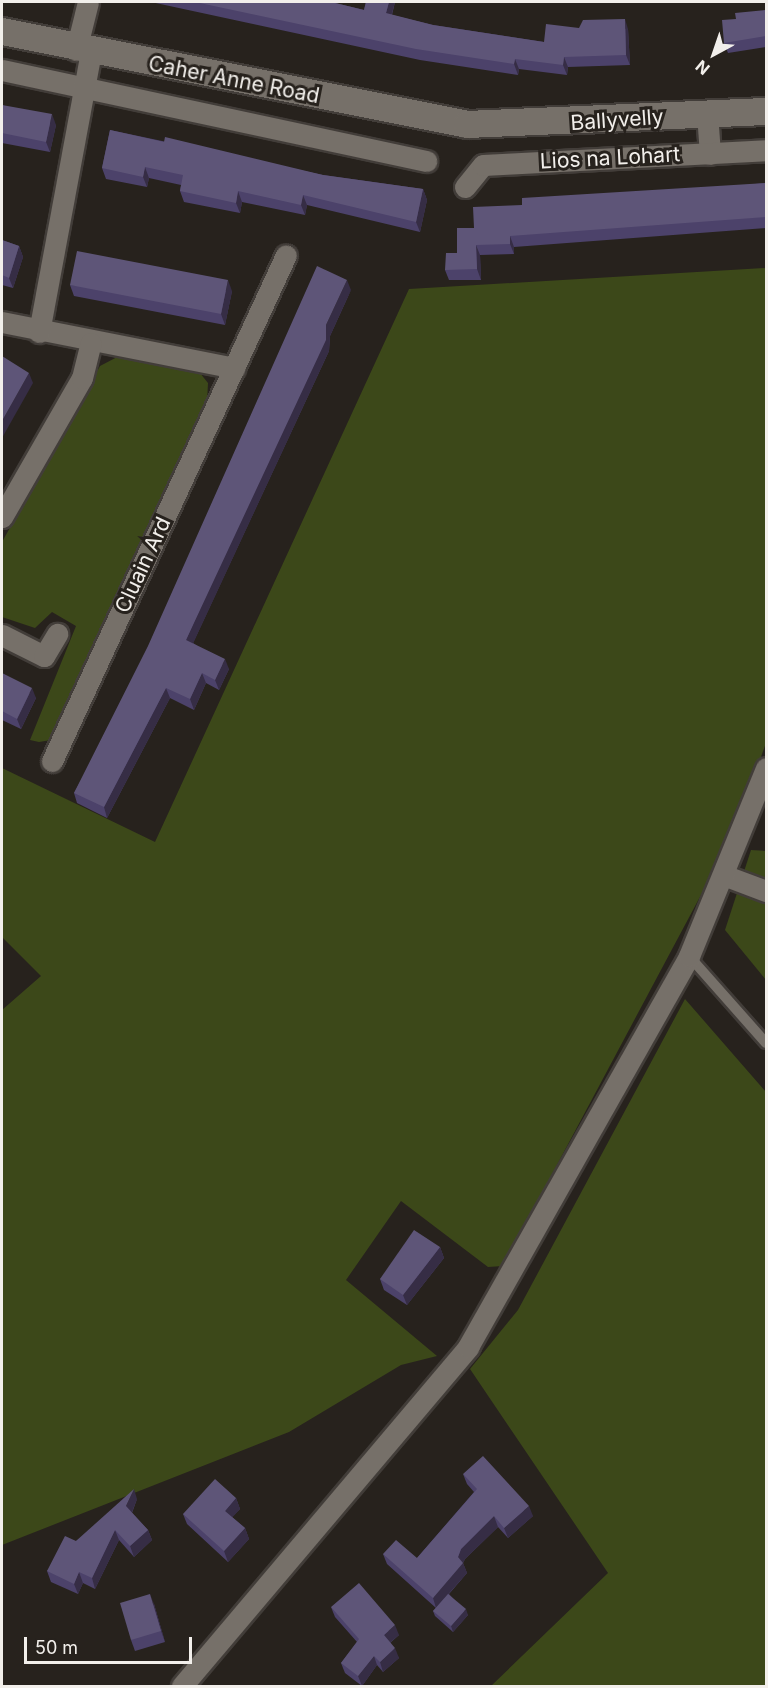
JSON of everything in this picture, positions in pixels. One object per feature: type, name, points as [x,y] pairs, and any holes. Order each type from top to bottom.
[{"type":"street","points":[[39,332],[84,90],[88,2]]},
{"type":"street","name":"Caher Anne Road","points":[[2,31],[84,51],[467,124]]},
{"type":"street","points":[[2,70],[84,90],[426,161]]},
{"type":"street","name":"Ballyvelly","points":[[467,124],[766,111]]},
{"type":"street","points":[[707,113],[710,154]]},
{"type":"street","name":"Lios na Lohart","points":[[465,187],[483,165],[766,150]]},
{"type":"street","name":"Cluain Ard","points":[[52,761],[286,255]]},
{"type":"street","points":[[2,322],[91,343],[234,368]]},
{"type":"street","points":[[2,517],[82,378],[91,343]]},
{"type":"street","points":[[2,635],[44,656],[57,634]]},
{"type":"street","points":[[182,1686],[468,1347],[689,956],[726,876],[766,768]]},
{"type":"street","points":[[726,876],[766,891]]},
{"type":"lane","points":[[689,956],[766,1043]]},
{"type":"green space","points":[[766,268],[766,743],[733,835],[503,1266],[488,1267],[401,1201],[346,1280],[437,1356],[401,1365],[289,1432],[2,1545],[2,1010],[41,976],[2,937],[2,768],[155,842],[409,289]]},
{"type":"green space","points":[[121,355],[196,368],[208,383],[207,403],[51,740],[39,742],[30,740],[76,626],[52,612],[35,628],[2,617],[2,542],[100,366]]},
{"type":"green space","points":[[751,850],[766,851],[766,980],[725,930]]},
{"type":"green space","points":[[685,999],[766,1092],[766,1686],[491,1686],[608,1573],[470,1369],[518,1310]]},
{"type":"building","points":[[195,2],[331,2],[364,10],[366,2],[389,2],[386,13],[433,25],[544,42],[546,24],[579,28],[583,20],[625,19],[626,55],[564,57],[563,65],[515,59],[514,64],[416,49]]},
{"type":"building","points":[[766,10],[766,36],[724,43],[722,20],[736,19],[735,13]]},
{"type":"building","points":[[2,105],[52,114],[46,142],[2,133]]},
{"type":"building","points":[[110,130],[164,142],[165,137],[323,175],[423,189],[416,222],[303,195],[301,205],[238,191],[236,203],[180,191],[183,175],[145,167],[143,177],[102,168]]},
{"type":"building","points":[[766,183],[766,217],[510,236],[510,244],[476,245],[477,269],[445,270],[446,253],[457,253],[457,228],[474,228],[473,207],[522,205],[522,198]]},
{"type":"building","points":[[2,240],[19,246],[9,278],[2,275]]},
{"type":"building","points":[[77,251],[228,280],[221,314],[70,285]]},
{"type":"building","points":[[317,266],[347,280],[326,325],[326,340],[186,640],[225,659],[215,680],[202,673],[190,699],[166,688],[104,807],[74,793],[148,646]]},
{"type":"building","points":[[2,356],[29,373],[2,421]]},
{"type":"building","points":[[2,673],[32,688],[17,719],[2,711]]},
{"type":"building","points":[[414,1230],[440,1247],[403,1295],[380,1279]]},
{"type":"building","points":[[483,1456],[529,1506],[504,1528],[494,1516],[461,1549],[458,1557],[463,1563],[433,1598],[383,1554],[396,1540],[417,1558],[477,1489],[463,1474]]},
{"type":"building","points":[[215,1479],[236,1498],[225,1511],[245,1528],[224,1551],[183,1514]]},
{"type":"building","points":[[134,1489],[126,1506],[148,1530],[130,1546],[115,1530],[92,1578],[79,1572],[74,1584],[47,1571],[65,1536],[76,1541]]},
{"type":"building","points":[[359,1583],[395,1625],[384,1635],[395,1648],[380,1662],[374,1656],[358,1676],[341,1663],[359,1639],[331,1607]]},
{"type":"building","points":[[150,1594],[161,1631],[131,1640],[120,1603]]},
{"type":"building","points":[[448,1594],[466,1609],[451,1626],[433,1611]]}]
